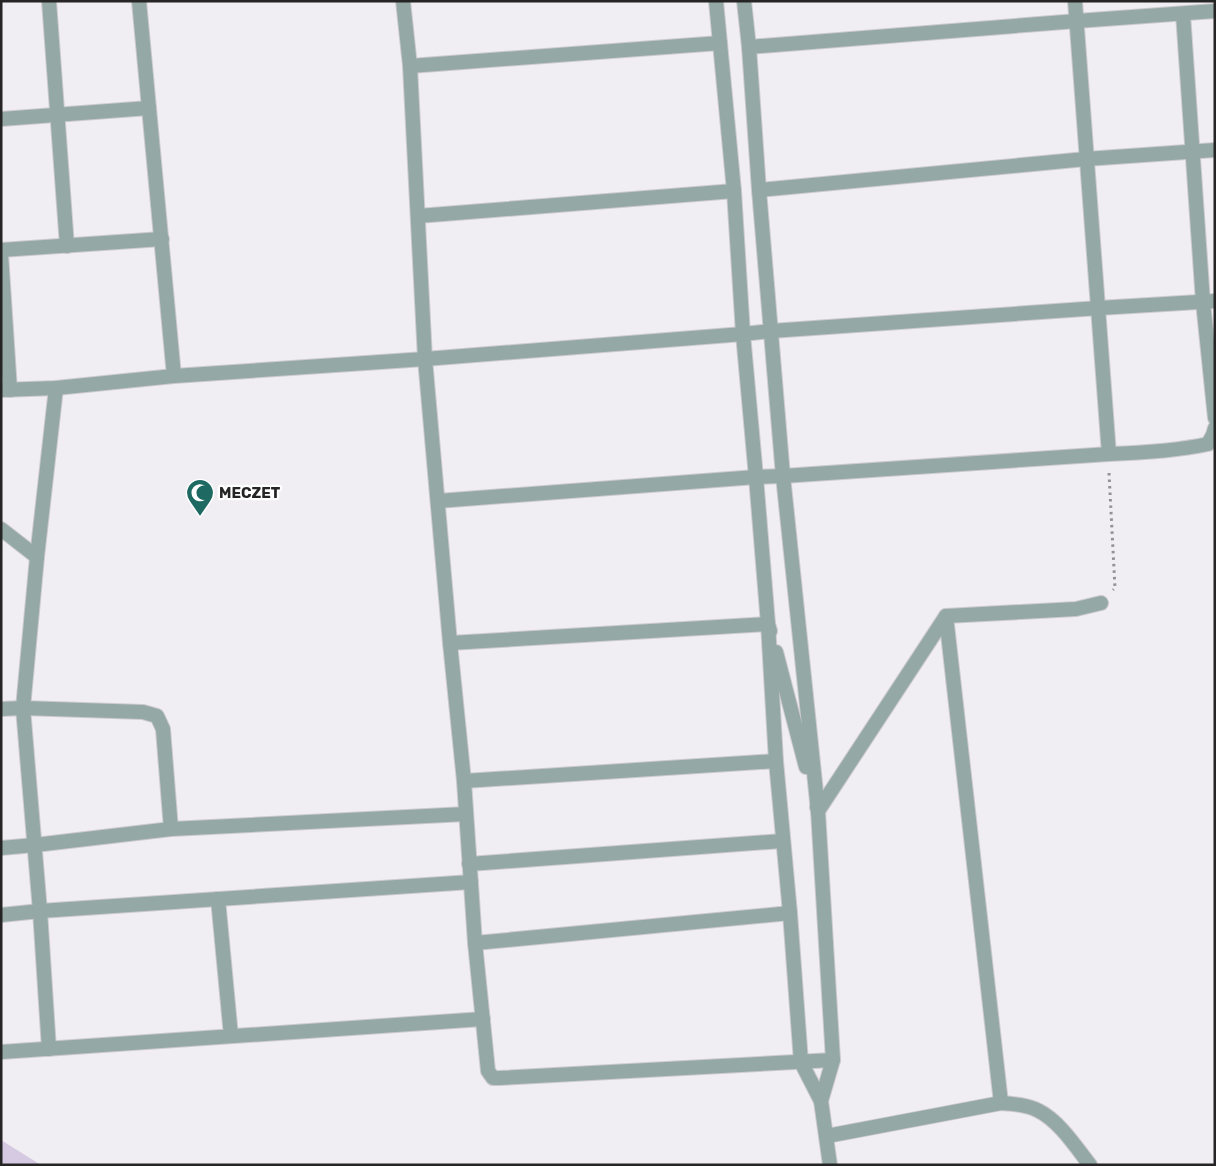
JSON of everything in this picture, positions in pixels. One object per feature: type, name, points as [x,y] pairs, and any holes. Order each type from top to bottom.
[{"type":"street","points":[[49,1],[67,246]]},
{"type":"street","points":[[139,1],[174,376]]},
{"type":"street","points":[[403,1],[410,66],[425,359],[464,781],[475,944],[488,1071],[493,1078],[499,1078],[833,1060]]},
{"type":"street","points":[[716,1],[734,191],[743,334],[768,624],[782,841],[790,913],[801,1062],[821,1100],[830,1165]]},
{"type":"street","points":[[744,1],[783,476],[818,811],[833,1060],[821,1100]]},
{"type":"street","points":[[1075,1],[1109,454]]},
{"type":"street","points":[[749,47],[1215,11]]},
{"type":"street","points":[[1183,14],[1193,151],[1209,302],[1215,418]]},
{"type":"street","points":[[410,66],[720,43]]},
{"type":"street","points":[[1,119],[149,108]]},
{"type":"street","points":[[759,190],[1086,159],[1215,150]]},
{"type":"street","points":[[418,216],[734,191]]},
{"type":"street","points":[[1,250],[162,239]]},
{"type":"street","points":[[1,254],[6,390],[56,388],[174,376],[425,359],[771,331],[1209,302]]},
{"type":"street","points":[[49,1049],[35,845],[23,708],[37,557],[56,388]]},
{"type":"street","points":[[438,502],[756,477],[1109,454],[1154,453],[1188,449],[1208,444],[1215,428]]},
{"type":"street","points":[[1,529],[37,557]]},
{"type":"street","points":[[946,616],[1076,609],[1101,603]]},
{"type":"street","points":[[818,811],[946,616]]},
{"type":"street","points":[[946,616],[1001,1102]]},
{"type":"street","points":[[768,624],[818,811]]},
{"type":"street","points":[[450,643],[768,624]]},
{"type":"street","points":[[1,709],[143,712],[157,716],[163,729],[171,829]]},
{"type":"street","points":[[464,781],[776,761]]},
{"type":"street","points":[[1,848],[171,829],[466,814]]},
{"type":"street","points":[[469,864],[782,841]]},
{"type":"street","points":[[1,915],[472,882]]},
{"type":"street","points":[[218,899],[231,1036]]},
{"type":"street","points":[[475,944],[790,913]]},
{"type":"street","points":[[1,1052],[483,1019]]},
{"type":"street","points":[[826,1136],[1001,1102],[1039,1110],[1052,1119],[1090,1165]]},
{"type":"path","points":[[1101,603],[1115,588],[1109,454]]},
{"type":"shaded area","points":[[1,1140],[41,1165],[1,1165]]},
{"type":"place","name":"MECZET","points":[[200,517]]}]
